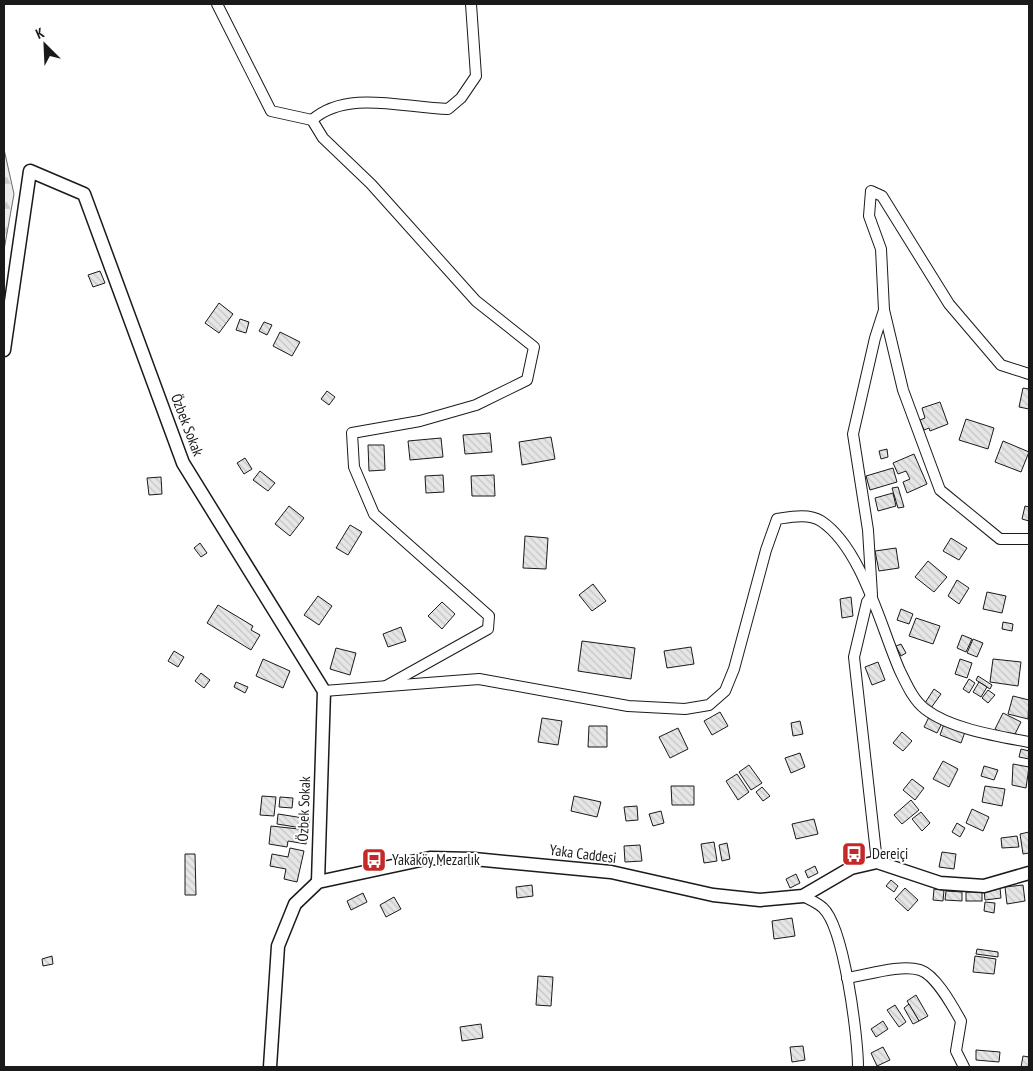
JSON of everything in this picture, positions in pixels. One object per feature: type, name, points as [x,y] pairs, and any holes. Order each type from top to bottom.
[{"type":"street","points":[[217,4],[271,111],[312,120],[323,138],[371,184],[476,301],[534,348],[527,380],[476,405],[420,421],[352,433],[354,467],[374,514],[489,616],[488,629],[386,686]]},
{"type":"street","points":[[312,120],[322,112],[351,102],[448,109],[461,98],[476,76],[471,4]]},
{"type":"street","name":"Özbek Sokak","points":[[4,350],[30,171],[84,194],[183,463],[324,691],[318,882]]},
{"type":"street","points":[[1029,374],[1001,365],[949,304],[882,196],[871,191],[869,216],[882,249],[884,310],[903,390],[940,490],[1000,539],[1029,540]]},
{"type":"street","points":[[884,310],[875,338],[853,434],[868,530],[872,595],[867,602],[854,657],[877,862],[940,883],[984,886],[1029,874]]},
{"type":"street","points":[[324,691],[479,679],[628,706],[685,709],[709,705],[725,691],[734,669],[766,550],[777,519],[800,516],[821,520],[844,544],[872,595],[898,666],[908,687],[924,709],[959,726],[1029,742]]},
{"type":"street","name":"Yaka Caddesi","points":[[318,882],[430,858],[474,859],[611,872],[713,895],[760,900],[803,896],[851,868],[877,862]]},
{"type":"street","points":[[270,1067],[278,946],[295,904],[318,882]]},
{"type":"street","points":[[803,896],[824,908],[836,928],[847,978],[858,1067]]},
{"type":"street","points":[[847,978],[901,968],[921,970],[934,982],[961,1021],[956,1051],[964,1067]]},
{"type":"green space","points":[[4,149],[14,194],[4,250]]},
{"type":"building","points":[[100,271],[105,283],[93,287],[88,275]]},
{"type":"building","points":[[219,303],[233,314],[219,333],[205,323]]},
{"type":"building","points":[[240,319],[249,322],[246,333],[236,330]]},
{"type":"building","points":[[264,322],[272,325],[267,335],[259,331]]},
{"type":"building","points":[[280,332],[300,342],[292,356],[273,346]]},
{"type":"building","points":[[1023,388],[1029,389],[1029,409],[1019,407]]},
{"type":"building","points":[[327,391],[335,397],[329,405],[321,399]]},
{"type":"building","points":[[940,402],[948,424],[930,431],[929,428],[924,430],[920,420],[925,418],[922,408]]},
{"type":"building","points":[[966,419],[994,428],[988,449],[959,440]]},
{"type":"building","points":[[490,433],[492,452],[465,454],[463,435]]},
{"type":"building","points":[[551,437],[555,459],[522,465],[519,442]]},
{"type":"building","points":[[441,438],[443,457],[410,460],[408,441]]},
{"type":"building","points":[[1003,441],[1029,452],[1021,472],[995,462]]},
{"type":"building","points":[[368,445],[384,445],[385,470],[369,471]]},
{"type":"building","points":[[887,449],[888,457],[881,459],[879,451]]},
{"type":"building","points":[[914,454],[927,484],[907,493],[903,482],[910,479],[906,471],[898,474],[893,463]]},
{"type":"building","points":[[245,458],[252,469],[244,474],[237,463]]},
{"type":"building","points":[[893,468],[897,482],[870,490],[866,476]]},
{"type":"building","points":[[260,471],[275,483],[268,491],[253,480]]},
{"type":"building","points":[[443,475],[444,492],[426,493],[425,476]]},
{"type":"building","points":[[494,475],[495,496],[472,496],[471,476]]},
{"type":"building","points":[[161,477],[162,494],[149,495],[147,478]]},
{"type":"building","points":[[898,487],[904,507],[898,508],[892,488]]},
{"type":"building","points":[[893,493],[896,506],[878,511],[875,498]]},
{"type":"building","points":[[289,506],[304,518],[290,536],[275,524]]},
{"type":"building","points":[[1025,506],[1029,507],[1029,521],[1022,519]]},
{"type":"building","points":[[350,525],[362,532],[348,555],[336,548]]},
{"type":"building","points":[[525,536],[548,538],[546,569],[523,568]]},
{"type":"building","points":[[951,538],[967,548],[959,560],[943,551]]},
{"type":"building","points":[[200,543],[207,553],[201,557],[194,548]]},
{"type":"building","points":[[896,548],[899,568],[879,571],[875,551]]},
{"type":"building","points":[[928,561],[947,577],[934,592],[915,577]]},
{"type":"building","points":[[957,580],[969,588],[959,604],[948,596]]},
{"type":"building","points":[[593,584],[606,601],[592,611],[579,595]]},
{"type":"building","points":[[987,592],[1006,596],[1002,613],[983,609]]},
{"type":"building","points":[[318,596],[332,606],[319,625],[304,615]]},
{"type":"building","points":[[851,597],[853,616],[842,618],[840,599]]},
{"type":"building","points":[[442,602],[455,614],[442,629],[428,616]]},
{"type":"building","points":[[218,605],[253,626],[251,630],[260,635],[251,650],[207,623]]},
{"type":"building","points":[[901,609],[913,614],[909,624],[897,620]]},
{"type":"building","points":[[916,618],[940,626],[933,644],[909,636]]},
{"type":"building","points":[[1003,622],[1013,624],[1012,631],[1002,629]]},
{"type":"building","points":[[401,627],[406,641],[388,647],[383,634]]},
{"type":"building","points":[[962,635],[972,639],[966,652],[957,648]]},
{"type":"building","points":[[973,639],[983,643],[977,657],[967,653]]},
{"type":"building","points":[[582,641],[635,648],[631,679],[578,671]]},
{"type":"building","points":[[901,644],[906,653],[901,656],[896,646]]},
{"type":"building","points":[[691,647],[694,664],[667,668],[664,651]]},
{"type":"building","points":[[336,648],[356,653],[350,675],[330,669]]},
{"type":"building","points":[[174,651],[184,657],[178,667],[168,661]]},
{"type":"building","points":[[263,659],[290,671],[283,688],[256,676]]},
{"type":"building","points":[[960,659],[972,663],[967,678],[955,674]]},
{"type":"building","points":[[993,659],[1021,662],[1018,686],[990,682]]},
{"type":"building","points":[[878,662],[885,680],[872,685],[865,667]]},
{"type":"building","points":[[201,673],[210,680],[204,688],[195,681]]},
{"type":"building","points":[[978,676],[992,685],[990,689],[976,680]]},
{"type":"building","points":[[969,679],[975,683],[969,693],[963,689]]},
{"type":"building","points":[[236,682],[248,687],[245,693],[234,687]]},
{"type":"building","points":[[979,682],[987,687],[981,697],[973,692]]},
{"type":"building","points":[[934,689],[941,694],[931,708],[925,703]]},
{"type":"building","points":[[988,690],[995,695],[988,703],[982,698]]},
{"type":"building","points":[[1013,696],[1029,700],[1028,719],[1008,714]]},
{"type":"building","points":[[720,712],[728,726],[712,735],[704,721]]},
{"type":"building","points":[[1003,713],[1021,722],[1013,738],[995,729]]},
{"type":"building","points":[[929,717],[942,723],[937,733],[924,727]]},
{"type":"building","points":[[542,718],[562,721],[558,745],[538,742]]},
{"type":"building","points":[[800,721],[803,734],[793,736],[791,723]]},
{"type":"building","points":[[944,724],[965,732],[961,743],[940,735]]},
{"type":"building","points":[[589,726],[607,726],[607,747],[588,747]]},
{"type":"building","points":[[678,728],[688,749],[670,758],[659,737]]},
{"type":"building","points":[[902,732],[912,741],[903,751],[893,743]]},
{"type":"building","points":[[1021,749],[1029,751],[1029,759],[1019,757]]},
{"type":"building","points":[[800,753],[805,767],[791,773],[785,758]]},
{"type":"building","points":[[943,761],[958,769],[949,787],[933,779]]},
{"type":"building","points":[[1013,764],[1029,767],[1026,788],[1012,785]]},
{"type":"building","points":[[749,765],[762,783],[751,790],[739,772]]},
{"type":"building","points":[[984,766],[998,770],[994,780],[981,776]]},
{"type":"building","points":[[737,774],[749,792],[738,800],[726,781]]},
{"type":"building","points":[[912,779],[924,788],[915,800],[903,790]]},
{"type":"building","points":[[671,786],[694,786],[694,805],[672,805]]},
{"type":"building","points":[[985,786],[1005,789],[1002,806],[982,802]]},
{"type":"building","points":[[762,787],[770,796],[763,801],[756,792]]},
{"type":"building","points":[[262,796],[276,797],[274,816],[260,815]]},
{"type":"building","points":[[574,796],[601,802],[597,817],[571,811]]},
{"type":"building","points":[[280,797],[293,798],[292,808],[279,807]]},
{"type":"building","points":[[911,800],[919,810],[902,824],[894,815]]},
{"type":"building","points":[[637,806],[638,820],[626,821],[624,807]]},
{"type":"building","points":[[972,809],[989,817],[983,831],[966,823]]},
{"type":"building","points":[[661,811],[664,823],[653,826],[649,814]]},
{"type":"building","points":[[921,812],[930,823],[922,831],[912,819]]},
{"type":"building","points":[[278,814],[310,819],[308,829],[277,824]]},
{"type":"building","points":[[814,819],[818,834],[796,839],[792,824]]},
{"type":"building","points":[[957,823],[965,828],[960,837],[952,832]]},
{"type":"building","points":[[271,826],[308,830],[306,844],[288,841],[287,847],[269,844]]},
{"type":"building","points":[[1029,832],[1029,853],[1023,854],[1020,834]]},
{"type":"building","points":[[1017,836],[1019,847],[1002,848],[1001,838]]},
{"type":"building","points":[[714,842],[717,861],[704,863],[701,844]]},
{"type":"building","points":[[727,843],[730,859],[722,861],[719,845]]},
{"type":"building","points":[[640,845],[642,861],[625,862],[624,846]]},
{"type":"building","points":[[290,848],[304,851],[297,882],[284,879],[286,869],[270,866],[272,854],[288,857]]},
{"type":"building","points":[[942,852],[956,854],[954,869],[939,867]]},
{"type":"building","points":[[185,854],[195,854],[196,895],[185,895]]},
{"type":"building","points":[[815,866],[818,873],[808,878],[805,871]]},
{"type":"building","points":[[796,874],[800,883],[790,888],[786,879]]},
{"type":"building","points":[[891,880],[898,886],[894,892],[886,886]]},
{"type":"building","points":[[532,885],[533,896],[517,898],[516,887]]},
{"type":"building","points":[[1023,885],[1025,901],[1007,904],[1005,887]]},
{"type":"building","points":[[905,888],[918,900],[908,911],[895,899]]},
{"type":"building","points":[[1000,888],[1001,898],[985,900],[984,890]]},
{"type":"building","points":[[934,889],[944,890],[943,901],[933,900]]},
{"type":"building","points":[[946,891],[962,892],[962,901],[945,900]]},
{"type":"building","points":[[966,892],[982,892],[982,901],[966,901]]},
{"type":"building","points":[[363,893],[367,902],[351,910],[347,901]]},
{"type":"building","points":[[394,897],[401,909],[386,917],[380,905]]},
{"type":"building","points":[[985,902],[995,903],[994,913],[984,911]]},
{"type":"building","points":[[792,918],[795,936],[774,939],[772,921]]},
{"type":"building","points":[[977,949],[998,952],[998,957],[976,954]]},
{"type":"building","points":[[52,956],[53,964],[43,966],[42,959]]},
{"type":"building","points":[[975,956],[996,959],[994,974],[973,972]]},
{"type":"building","points":[[538,976],[553,977],[551,1006],[536,1005]]},
{"type":"building","points":[[916,995],[928,1016],[919,1021],[907,1001]]},
{"type":"building","points":[[909,1004],[919,1021],[913,1024],[904,1008]]},
{"type":"building","points":[[895,1005],[906,1022],[899,1027],[887,1010]]},
{"type":"building","points":[[883,1021],[888,1029],[876,1037],[871,1029]]},
{"type":"building","points":[[481,1024],[483,1038],[462,1041],[460,1027]]},
{"type":"building","points":[[803,1046],[805,1060],[792,1062],[790,1047]]},
{"type":"building","points":[[883,1047],[890,1060],[877,1066],[871,1053]]},
{"type":"building","points":[[976,1050],[1000,1052],[999,1062],[976,1060]]},
{"type":"building","points":[[1023,1056],[1029,1057],[1029,1067],[1021,1067]]},
{"type":"place","name":"Dereiçi","points":[[854,854]]},
{"type":"place","name":"Yakaköy Mezarlık","points":[[374,860]]}]
